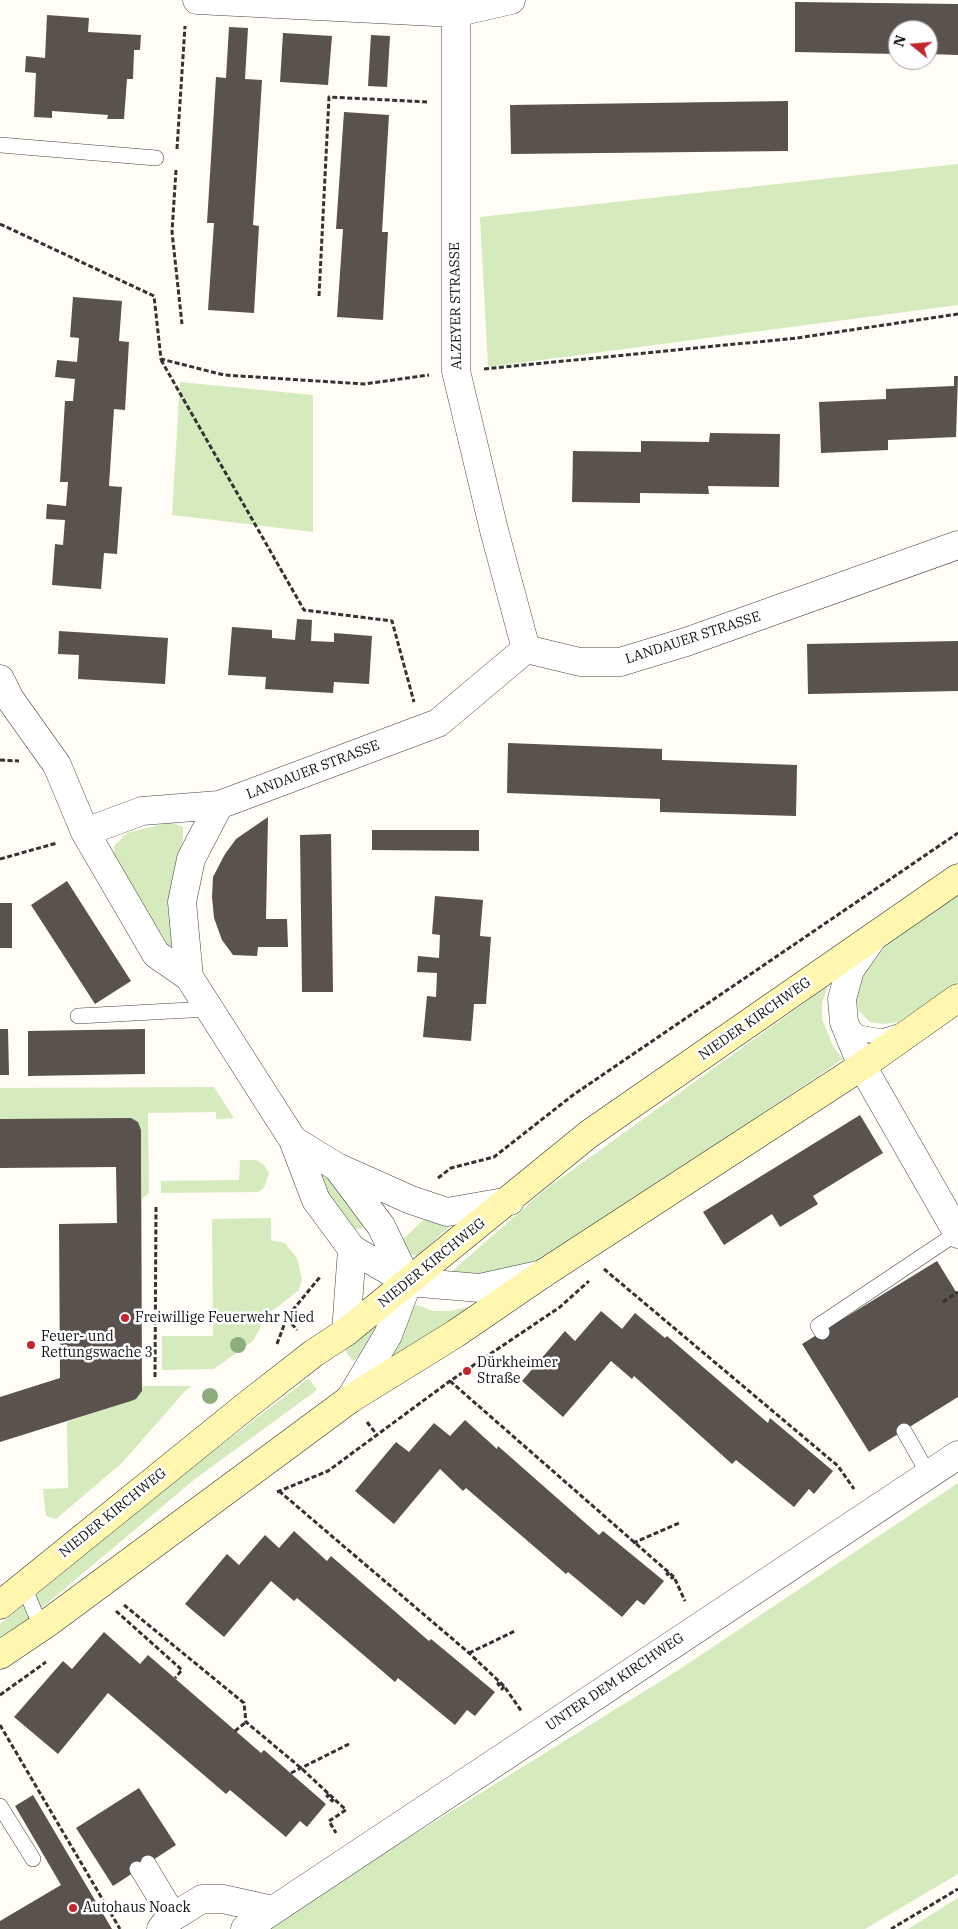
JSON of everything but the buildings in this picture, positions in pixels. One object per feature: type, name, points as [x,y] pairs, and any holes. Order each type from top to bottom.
[{"type":"main road","name":"NIEDER KIRCHWEG","points":[[0,1605],[314,1352],[346,1332],[510,1201],[590,1134],[874,934],[958,878]]},
{"type":"main road","points":[[0,1655],[357,1408],[455,1334],[544,1273],[862,1066],[958,998]]},
{"type":"street","points":[[198,0],[455,7],[511,0]]},
{"type":"street","name":"ALZEYER STRASSE","points":[[455,7],[456,371],[494,530],[526,649]]},
{"type":"street","name":"LANDAUER STRASSE","points":[[85,832],[142,811],[219,805],[438,723],[526,649],[580,662],[620,662],[686,642],[958,545]]},
{"type":"street","points":[[0,679],[10,699],[56,764],[85,832],[156,954],[189,977],[293,1140],[316,1200],[352,1249],[408,1282],[480,1288],[544,1273]]},
{"type":"street","points":[[189,977],[182,902],[191,859],[219,805]]},
{"type":"street","name":"NIEDER KIRCHWEG","points":[[862,1066],[844,1022],[842,999],[850,970],[874,934]]},
{"type":"street","points":[[862,1066],[958,1233]]},
{"type":"street","points":[[293,1140],[338,1167],[411,1200],[447,1212],[510,1201]]},
{"type":"street","points":[[338,1167],[381,1226],[408,1282],[357,1408]]},
{"type":"street","points":[[346,1332],[352,1249]]},
{"type":"street","name":"UNTER DEM KIRCHWEG","points":[[245,1929],[350,1857],[958,1455]]},
{"type":"street","points":[[169,1921],[202,1899],[212,1898],[272,1910]]},
{"type":"lane","points":[[0,145],[156,158]]},
{"type":"lane","points":[[78,1016],[209,1009]]},
{"type":"lane","points":[[844,1022],[860,1033],[882,1037],[918,1026]]},
{"type":"lane","points":[[822,1332],[818,1326],[958,1233]]},
{"type":"lane","points":[[904,1431],[929,1475]]},
{"type":"lane","points":[[24,1586],[35,1613],[46,1624]]},
{"type":"lane","points":[[0,1806],[33,1859]]},
{"type":"lane","points":[[143,1866],[169,1921]]},
{"type":"path","points":[[319,296],[329,97],[455,103]]},
{"type":"path","points":[[161,359],[304,610],[392,621],[421,729]]},
{"type":"path","points":[[0,859],[85,832]]},
{"type":"path","points":[[411,1200],[451,1168],[494,1157],[573,1095],[958,833]]},
{"type":"path","points":[[155,1377],[156,1206]]},
{"type":"path","points":[[287,1317],[322,1274],[352,1249]]},
{"type":"path","points":[[271,1497],[279,1491],[328,1471],[450,1381],[560,1306],[611,1262]]},
{"type":"path","points":[[604,1268],[833,1462]]},
{"type":"path","points":[[943,1302],[958,1292]]},
{"type":"path","points":[[450,1381],[668,1572]]},
{"type":"path","points":[[357,1408],[377,1435]]},
{"type":"path","points":[[279,1491],[469,1653],[499,1682]]},
{"type":"path","points":[[633,1543],[679,1523]]},
{"type":"path","points":[[108,1617],[132,1600]]},
{"type":"path","points":[[124,1605],[244,1703],[246,1722],[301,1768],[328,1794],[327,1796],[332,1801],[334,1798],[346,1810],[329,1821],[350,1857]]},
{"type":"path","points":[[116,1612],[182,1670],[175,1678]]},
{"type":"path","points":[[469,1653],[515,1631]]},
{"type":"path","points":[[0,1695],[47,1661]]},
{"type":"path","points":[[235,1730],[246,1722]]},
{"type":"path","points":[[0,1725],[120,1929]]},
{"type":"path","points":[[290,1773],[349,1744]]},
{"type":"path","points":[[892,1929],[958,1889]]},
{"type":"green space","points":[[958,164],[958,305],[488,367],[480,217]]},
{"type":"green space","points":[[180,382],[313,395],[313,532],[172,515]]},
{"type":"green space","points":[[171,822],[183,827],[183,841],[174,870],[168,908],[175,944],[165,949],[114,863],[114,846],[127,833]]},
{"type":"green space","points":[[958,895],[958,982],[898,1022],[884,1024],[870,1022],[859,1011],[856,1001],[864,969],[885,947]]},
{"type":"green space","points":[[828,986],[822,1003],[822,1019],[834,1048],[843,1059],[529,1270],[443,1279],[546,1189]]},
{"type":"green space","points":[[214,1087],[234,1118],[216,1119],[216,1112],[148,1113],[149,1193],[142,1199],[141,1130],[135,1120],[0,1119],[0,1088]]},
{"type":"green space","points":[[240,1160],[256,1160],[263,1164],[269,1173],[264,1188],[258,1192],[161,1193],[161,1181],[239,1180]]},
{"type":"green space","points":[[323,1166],[364,1218],[362,1229],[349,1229],[314,1175]]},
{"type":"green space","points":[[427,1217],[453,1223],[417,1256],[407,1253],[402,1247],[403,1239]]},
{"type":"green space","points":[[271,1218],[271,1240],[285,1243],[297,1258],[302,1279],[299,1290],[267,1315],[253,1341],[214,1369],[162,1370],[162,1336],[213,1336],[212,1219]]},
{"type":"green space","points":[[417,1305],[433,1311],[450,1311],[472,1306],[387,1361],[407,1324],[412,1306]]},
{"type":"green space","points":[[385,1318],[376,1340],[353,1361],[344,1349]]},
{"type":"green space","points":[[309,1378],[317,1390],[195,1479],[0,1643],[0,1624],[190,1469]]},
{"type":"green space","points":[[143,1386],[192,1386],[186,1390],[122,1463],[56,1519],[46,1516],[43,1489],[68,1488],[67,1422],[136,1399]]},
{"type":"green space","points":[[958,1483],[958,1874],[865,1929],[262,1929],[677,1671]]},
{"type":"green space","points":[[958,1898],[958,1929],[908,1929]]},
{"type":"place","name":"Freiwillige Feuerwehr Nied","points":[[125,1318]]},
{"type":"place","name":"Feuer- und Rettungswache 3","points":[[31,1345]]},
{"type":"place","name":"Dürkheimer Straße","points":[[467,1371]]},
{"type":"place","name":"Autohaus Noack","points":[[73,1908]]}]
